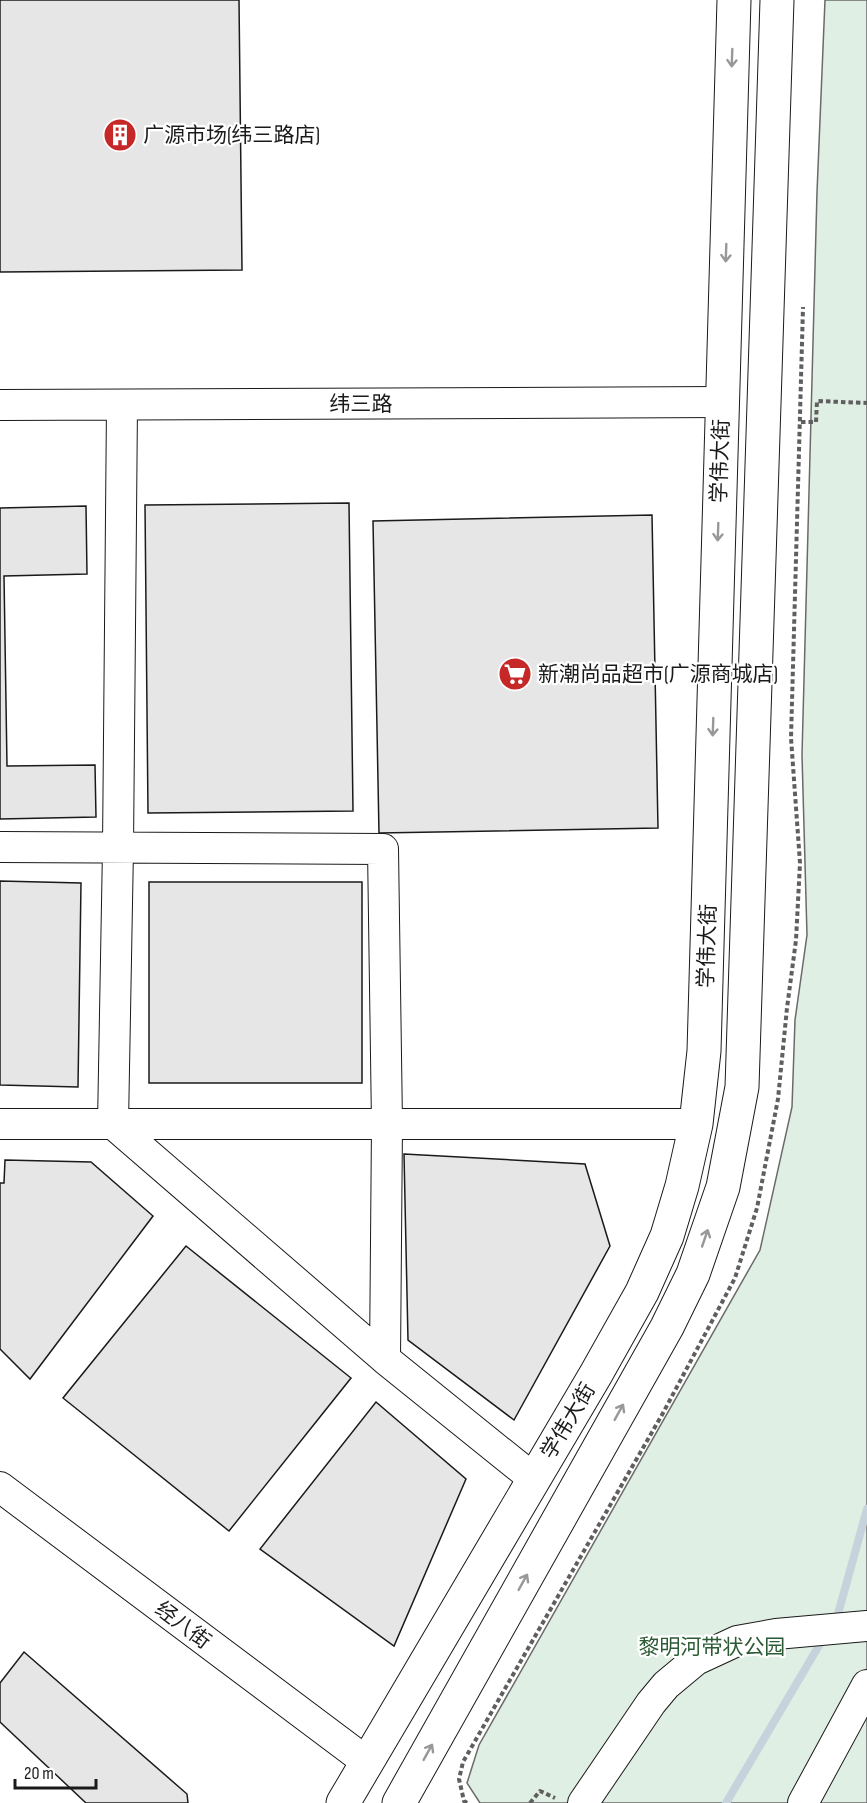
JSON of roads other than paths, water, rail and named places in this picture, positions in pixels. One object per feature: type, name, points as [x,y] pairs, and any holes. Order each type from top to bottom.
[{"type":"main road","name":"学伟大街","points":[[344,1803],[642,1292],[667,1236],[682,1186],[696,1125],[704,1051],[734,0]]},
{"type":"main road","name":"学伟大街","points":[[406,1800],[667,1327],[693,1274],[723,1187],[742,1087],[777,0]]},
{"type":"main road","points":[[367,1762],[406,1800]]},
{"type":"street","name":"纬三路","points":[[0,405],[722,402]]},
{"type":"street","points":[[113,1124],[122,405]]},
{"type":"street","points":[[0,847],[383,849],[387,1125],[384,1359]]},
{"type":"street","points":[[0,1124],[696,1125]]},
{"type":"street","points":[[113,1124],[384,1359],[534,1479]]},
{"type":"street","name":"经八街","points":[[0,1487],[367,1762]]},
{"type":"street","points":[[570,1801],[666,1685],[696,1660],[737,1641],[776,1634],[867,1626]]},
{"type":"street","points":[[804,1803],[867,1685]]},
{"type":"waterway","points":[[832,1623],[838,1614],[867,1509]]},
{"type":"waterway","points":[[726,1803],[824,1637]]},
{"type":"place","name":"广源市场(纬三路店)","points":[[120,135]]},
{"type":"place","name":"新潮尚品超市(广源商城店)","points":[[515,674]]},
{"type":"park label","name":"黎明河带状公园","points":[[712,1647]]}]
